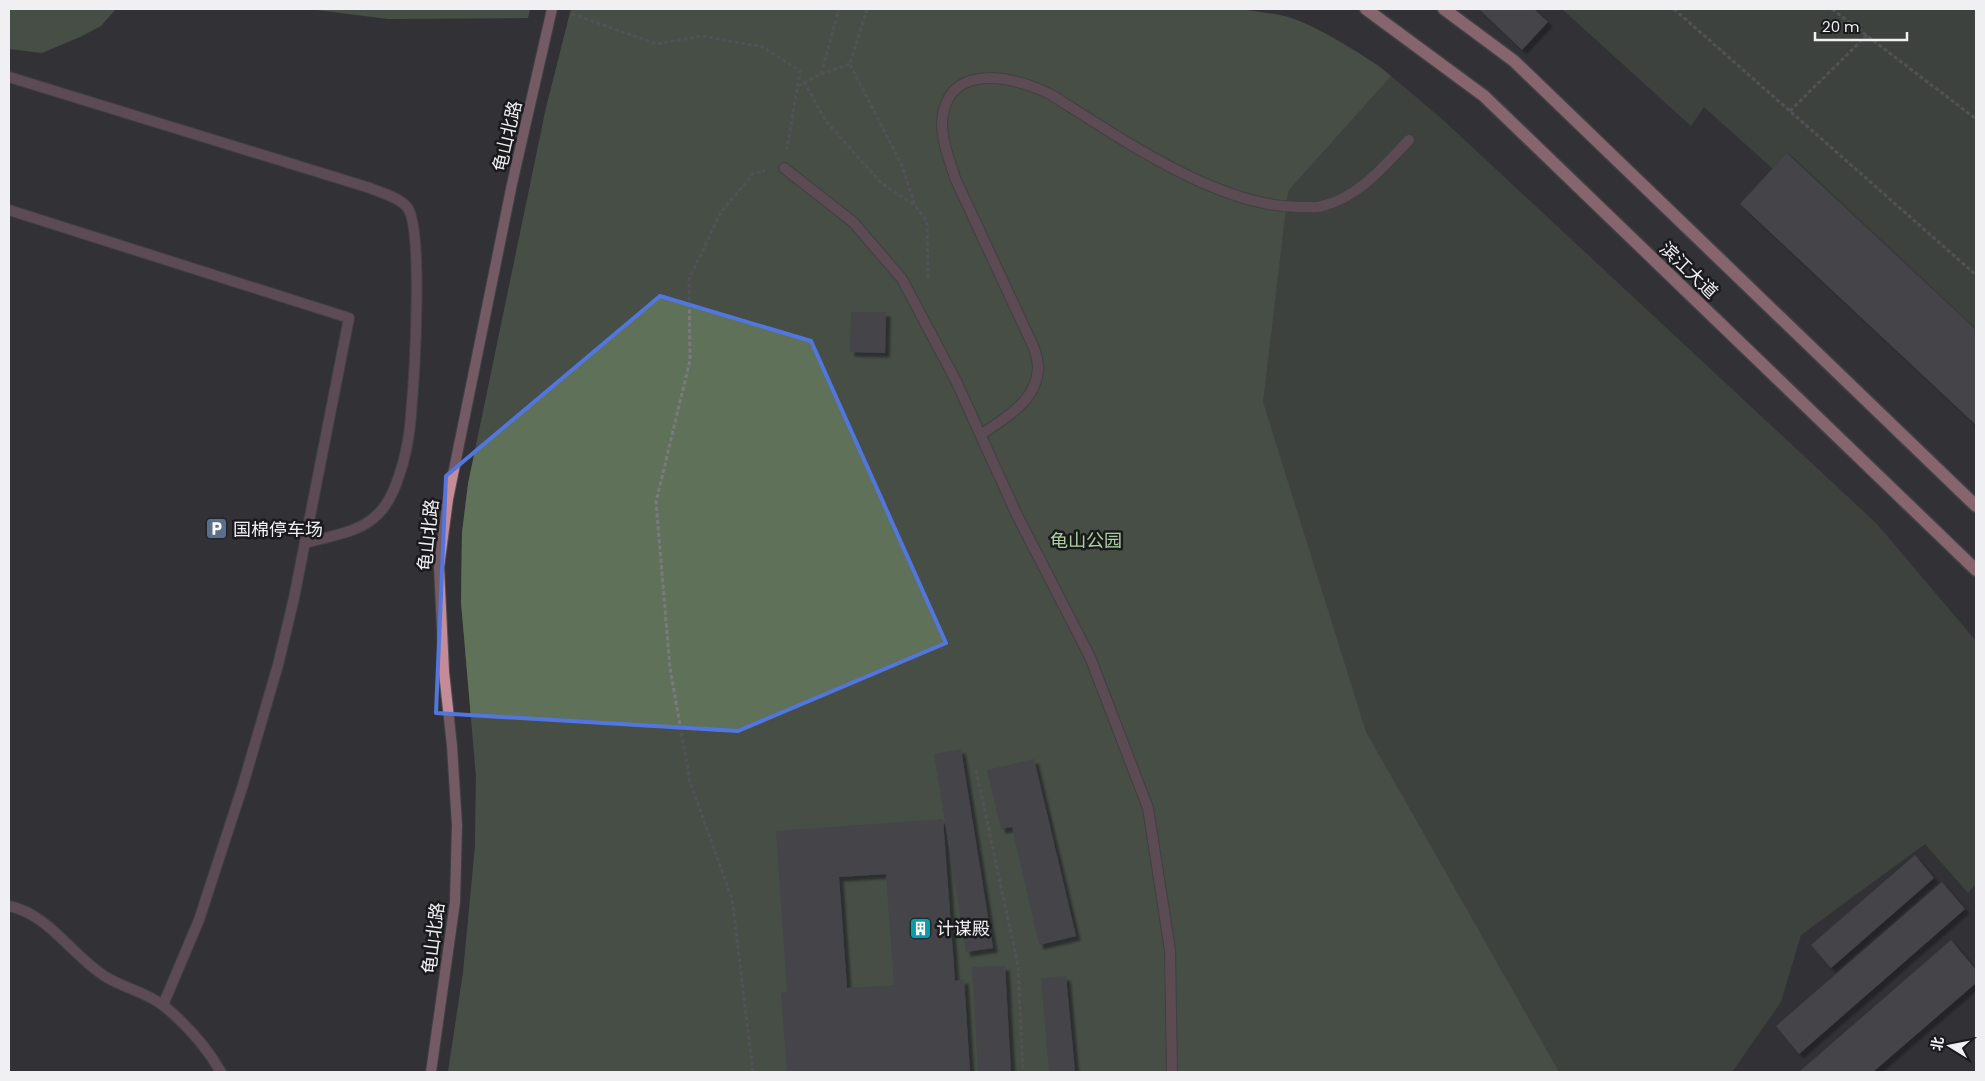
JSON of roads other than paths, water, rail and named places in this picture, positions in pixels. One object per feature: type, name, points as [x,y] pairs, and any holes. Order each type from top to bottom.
[{"type":"main road","name":"滨江大道","points":[[1366,9],[1484,96],[1976,570]]},
{"type":"main road","name":"滨江大道","points":[[1444,9],[1514,61],[1976,506]]},
{"type":"street","name":"龟山北路","points":[[431,1072],[455,902],[457,825],[452,746],[444,672],[439,567],[448,499],[512,184],[552,9]]},
{"type":"lane","points":[[981,435],[1022,406],[1030,396],[1038,368],[1034,348],[955,178],[946,150],[943,135],[943,114],[950,94],[963,84],[993,77],[1016,80],[1050,94],[1184,174],[1210,186],[1261,202],[1289,207],[1322,207],[1346,198],[1377,174],[1409,140]]},
{"type":"lane","points":[[9,78],[370,188],[407,207],[414,222],[416,312],[411,416],[403,463],[394,490],[378,514],[356,529],[305,543]]},
{"type":"lane","points":[[784,168],[852,222],[902,279],[956,381],[1016,513],[1090,657],[1148,808],[1170,950],[1172,1072]]},
{"type":"lane","points":[[9,210],[348,318],[294,598],[278,665],[243,786],[199,920],[162,1005]]},
{"type":"lane","points":[[9,906],[31,914],[44,922],[77,955],[106,977],[162,1005],[189,1029],[216,1062],[221,1072]]},
{"type":"place","name":"国棉停车场","points":[[217,529]]},
{"type":"place","name":"计谋殿","points":[[920,928]]},
{"type":"park label","name":"龟山公园","points":[[1086,540]]}]
